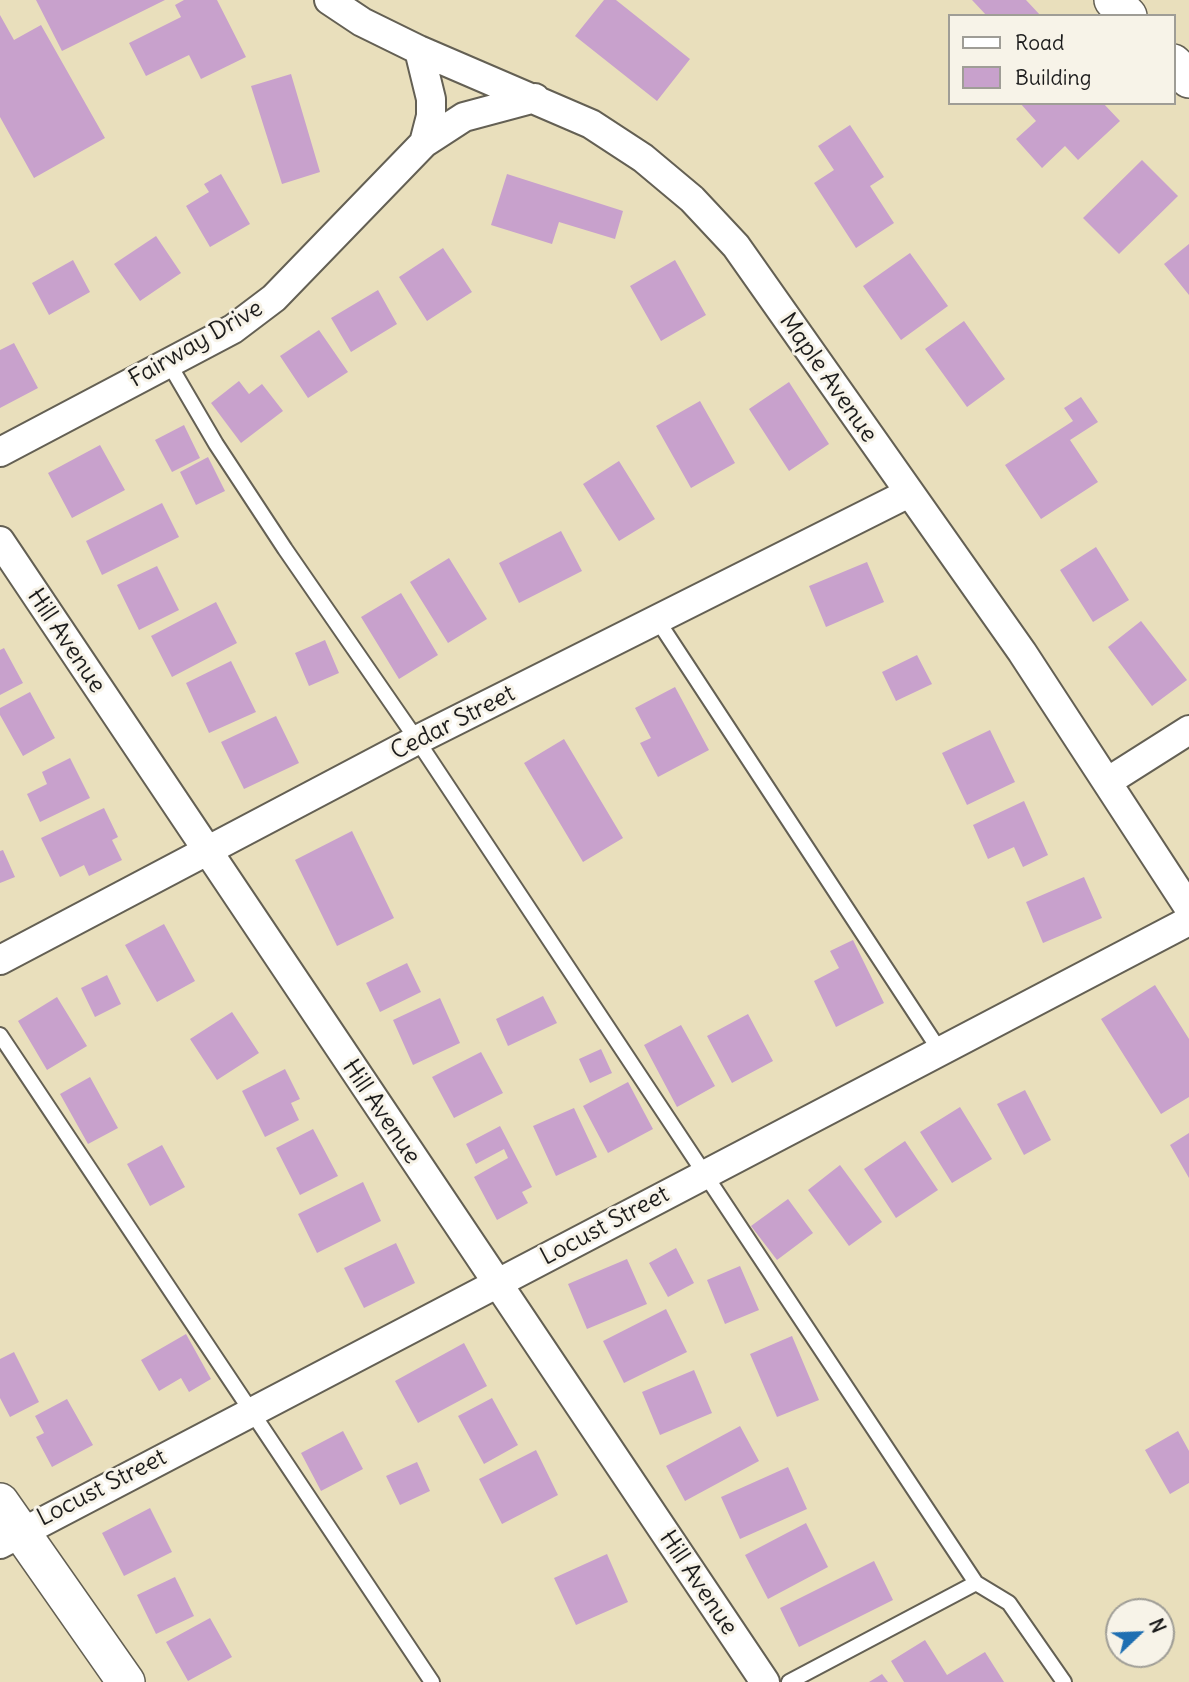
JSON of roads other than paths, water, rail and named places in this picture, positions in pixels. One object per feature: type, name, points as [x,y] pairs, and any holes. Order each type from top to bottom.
[{"type":"street","name":"Maple Avenue","points":[[329,0],[362,22],[419,50],[591,124],[643,158],[692,199],[736,246],[1022,652],[1189,908]]},
{"type":"street","points":[[1113,0],[1126,14]]},
{"type":"street","points":[[419,50],[431,99],[431,116],[424,142]]},
{"type":"street","name":"Fairway Drive","points":[[0,452],[233,329],[274,298],[424,142],[464,117],[535,98]]},
{"type":"street","name":"Cedar Street","points":[[0,960],[417,740],[909,493]]},
{"type":"street","name":"Hill Avenue","points":[[0,541],[765,1682]]},
{"type":"street","points":[[1107,782],[1189,730]]},
{"type":"street","name":"Locust Street","points":[[7,1525],[253,1410],[1189,922]]},
{"type":"street","points":[[7,1525],[126,1682]]},
{"type":"lane","points":[[168,362],[216,444],[417,740],[976,1583],[1009,1603],[1064,1682]]},
{"type":"lane","points":[[658,621],[940,1051]]},
{"type":"lane","points":[[0,1035],[253,1410],[432,1682]]},
{"type":"lane","points":[[789,1682],[976,1583]]}]
